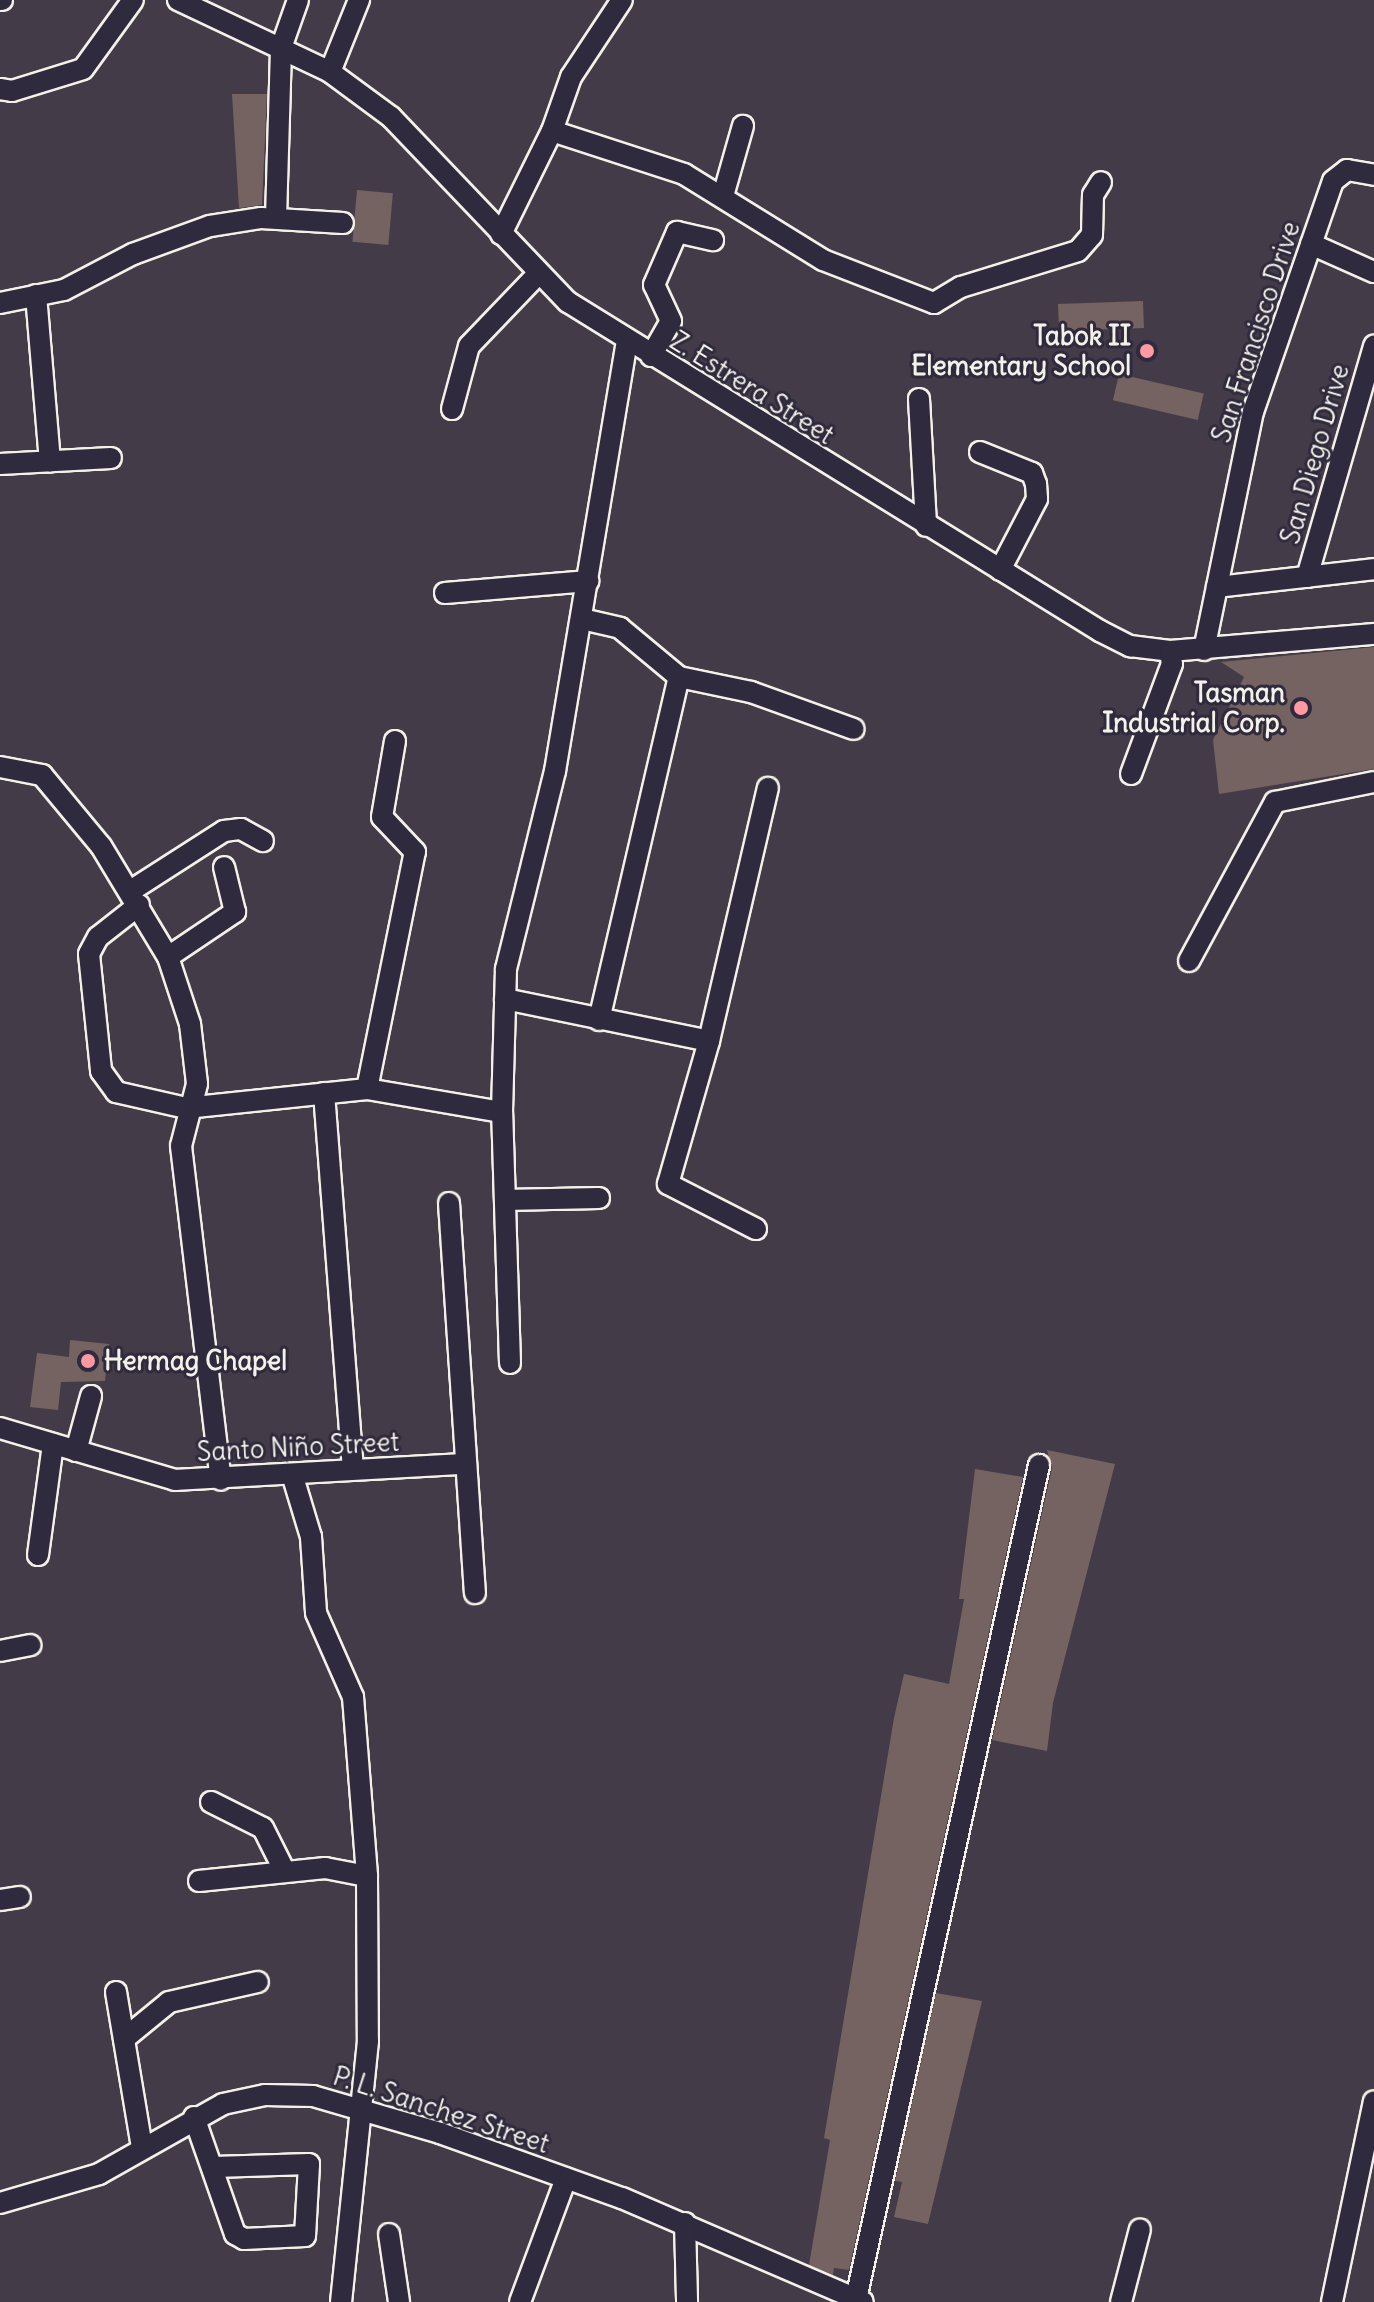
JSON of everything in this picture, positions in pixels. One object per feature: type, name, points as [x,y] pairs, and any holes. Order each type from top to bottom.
[{"type":"street","points":[[0,89],[12,91],[83,69],[133,0]]},
{"type":"street","name":"Z. Estrera Street","points":[[178,0],[330,72],[391,117],[537,275],[627,341],[926,526],[1130,646],[1170,651],[1204,650],[1374,634]]},
{"type":"street","points":[[276,218],[281,48],[298,0]]},
{"type":"street","points":[[330,72],[359,0]]},
{"type":"street","points":[[501,234],[552,131],[571,77],[604,10],[622,0]]},
{"type":"street","points":[[723,196],[743,126]]},
{"type":"street","points":[[552,131],[684,174],[823,260],[934,303],[961,287],[1078,251],[1092,235],[1093,195],[1101,182]]},
{"type":"street","name":"San Francisco Drive","points":[[1204,650],[1253,412],[1311,244],[1339,173],[1374,175]]},
{"type":"street","points":[[0,303],[91,280],[181,234],[276,218],[343,223]]},
{"type":"street","points":[[651,356],[671,321],[654,285],[677,232],[713,240]]},
{"type":"street","points":[[1311,244],[1374,272]]},
{"type":"street","points":[[452,409],[469,346],[537,275]]},
{"type":"street","points":[[36,295],[50,461]]},
{"type":"street","points":[[510,1363],[502,1112],[506,969],[555,771],[627,341]]},
{"type":"street","name":"San Diego Drive","points":[[1307,577],[1374,346]]},
{"type":"street","points":[[919,399],[926,526]]},
{"type":"street","points":[[980,452],[1032,473],[1036,484],[1037,499],[1000,570]]},
{"type":"street","points":[[0,464],[111,458]]},
{"type":"street","points":[[1217,587],[1374,569]]},
{"type":"street","points":[[445,593],[589,581]]},
{"type":"street","points":[[582,619],[620,628],[679,677],[751,692],[854,729]]},
{"type":"street","points":[[1131,774],[1172,664],[1170,651]]},
{"type":"street","points":[[599,1020],[679,677]]},
{"type":"street","points":[[367,1089],[415,852],[382,817],[395,741]]},
{"type":"street","points":[[0,767],[42,775],[136,898],[168,957],[197,1059],[197,1084],[186,1108],[181,1146],[221,1480]]},
{"type":"street","points":[[1189,961],[1275,802],[1374,782]]},
{"type":"street","points":[[756,1229],[668,1184],[709,1041],[768,788]]},
{"type":"street","points":[[263,841],[241,829],[224,831],[136,898],[98,937],[89,954],[101,1071],[116,1092],[186,1108],[367,1089],[502,1112]]},
{"type":"street","points":[[168,957],[235,912],[224,867]]},
{"type":"street","points":[[505,999],[709,1041]]},
{"type":"street","points":[[324,1093],[353,1469]]},
{"type":"street","points":[[505,1200],[599,1198]]},
{"type":"street","points":[[449,1203],[463,1464],[475,1593]]},
{"type":"street","points":[[76,1451],[91,1396]]},
{"type":"street","name":"Santo Niño Street","points":[[0,1428],[175,1480],[221,1480],[463,1464]]},
{"type":"street","points":[[38,1555],[53,1444]]},
{"type":"street","points":[[860,2300],[1039,1465]]},
{"type":"street","points":[[292,1474],[311,1537],[316,1613],[353,1697],[367,1876],[368,2041],[358,2106],[341,2302]]},
{"type":"street","points":[[0,1651],[30,1645]]},
{"type":"street","points":[[211,1802],[263,1828],[285,1872]]},
{"type":"street","points":[[199,1881],[333,1868],[367,1876]]},
{"type":"street","points":[[124,2039],[169,2002],[258,1982]]},
{"type":"street","points":[[116,1992],[142,2148]]},
{"type":"street","name":"P. L. Sanchez Street","points":[[0,2203],[75,2184],[194,2117],[265,2095],[358,2106],[685,2223],[860,2300]]},
{"type":"street","points":[[1332,2302],[1374,2101]]},
{"type":"street","points":[[194,2117],[240,2238],[305,2236],[309,2164],[214,2167]]},
{"type":"street","points":[[520,2302],[566,2178]]},
{"type":"street","points":[[685,2223],[687,2302]]},
{"type":"street","points":[[1121,2302],[1140,2229]]},
{"type":"street","points":[[389,2234],[399,2302]]},
{"type":"building","points":[[232,94],[267,94],[262,205],[239,208]]},
{"type":"building","points":[[357,190],[393,193],[388,245],[352,242]]},
{"type":"building","name":"Tabok II Elementary School","points":[[1143,301],[1144,328],[1059,331],[1058,304]]},
{"type":"building","points":[[1119,374],[1204,394],[1198,420],[1113,400]]},
{"type":"building","name":"Tasman Industrial Corp.","points":[[1374,647],[1374,769],[1219,794],[1213,740],[1244,677],[1221,662]]},
{"type":"building","points":[[70,1340],[109,1344],[105,1381],[61,1382],[58,1410],[30,1407],[37,1353],[69,1357]]},
{"type":"building","points":[[1047,1450],[1115,1464],[1053,1703],[1047,1751],[992,1740],[1052,1468]]},
{"type":"building","points":[[975,1469],[1023,1477],[849,2270],[834,2268],[833,2275],[809,2265],[830,2140],[824,2138],[894,1718],[904,1674],[949,1684],[964,1599],[959,1599]]},
{"type":"building","points":[[936,1993],[982,2001],[928,2224],[894,2217],[902,2182],[895,2181]]},
{"type":"place","name":"Tabok II Elementary School","points":[[1147,351]]},
{"type":"place","name":"Tasman Industrial Corp.","points":[[1301,708]]},
{"type":"place","name":"Hermag Chapel","points":[[88,1361]]}]
